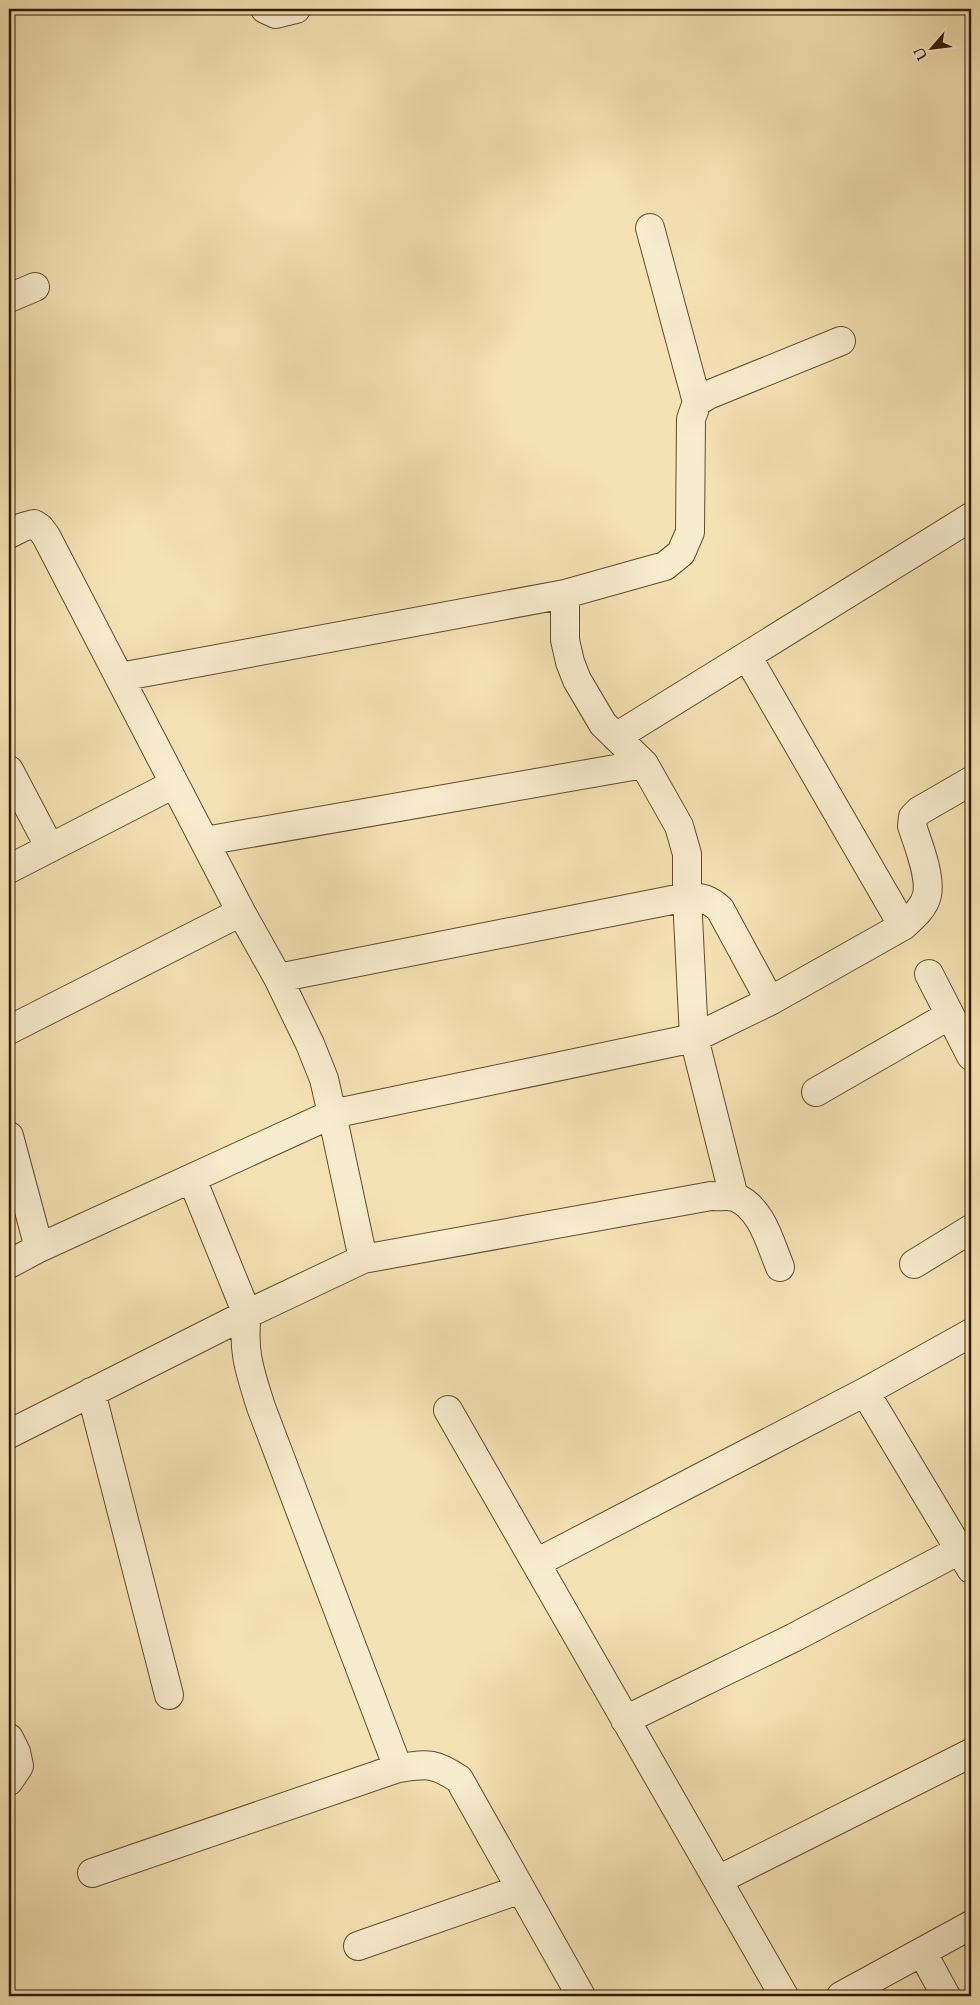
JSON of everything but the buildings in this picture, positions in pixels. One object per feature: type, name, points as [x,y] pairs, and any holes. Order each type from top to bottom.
[{"type":"street","points":[[265,9],[276,14],[296,9]]},
{"type":"street","points":[[120,677],[565,594],[665,566],[681,553],[690,532],[691,419],[697,402],[650,228]]},
{"type":"street","points":[[9,298],[35,288]]},
{"type":"street","points":[[697,402],[708,395],[841,341]]},
{"type":"street","points":[[616,737],[971,518]]},
{"type":"street","points":[[9,534],[23,526],[34,524],[46,536],[241,912],[278,978],[314,1052],[324,1079],[363,1259]]},
{"type":"street","points":[[565,594],[566,640],[570,662],[577,680],[603,724],[644,764],[679,826],[687,854],[687,897],[694,1038],[734,1197]]},
{"type":"street","points":[[747,656],[903,926]]},
{"type":"street","points":[[205,841],[644,764]]},
{"type":"street","points":[[9,770],[50,848]]},
{"type":"street","points":[[9,1264],[39,1248],[332,1114],[694,1038],[770,1001],[903,926],[919,912],[927,895],[926,876],[912,826],[913,817],[919,811],[971,781]]},
{"type":"street","points":[[9,869],[174,784]]},
{"type":"street","points":[[278,978],[687,897],[710,900],[720,908],[770,1001]]},
{"type":"street","points":[[9,1030],[241,912]]},
{"type":"street","points":[[929,974],[971,1056]]},
{"type":"street","points":[[816,1092],[950,1015]]},
{"type":"street","points":[[9,1136],[39,1248]]},
{"type":"street","points":[[192,1179],[247,1314],[244,1336],[247,1363],[261,1407],[398,1768]]},
{"type":"street","points":[[9,1434],[247,1314],[363,1259],[711,1196],[734,1197],[752,1209],[761,1222],[780,1267]]},
{"type":"street","points":[[914,1264],[971,1229]]},
{"type":"street","points":[[536,1563],[865,1392],[971,1333]]},
{"type":"street","points":[[91,1392],[169,1695]]},
{"type":"street","points":[[625,1720],[968,1554],[865,1392]]},
{"type":"street","points":[[448,1410],[784,1996]]},
{"type":"street","points":[[9,1738],[20,1766],[9,1781]]},
{"type":"street","points":[[718,1880],[971,1753]]},
{"type":"street","points":[[92,1873],[398,1768],[428,1764],[442,1768],[459,1779],[581,1996]]},
{"type":"street","points":[[358,1946],[521,1889]]},
{"type":"street","points":[[841,1996],[971,1925]]},
{"type":"street","points":[[922,1952],[946,1996]]}]
